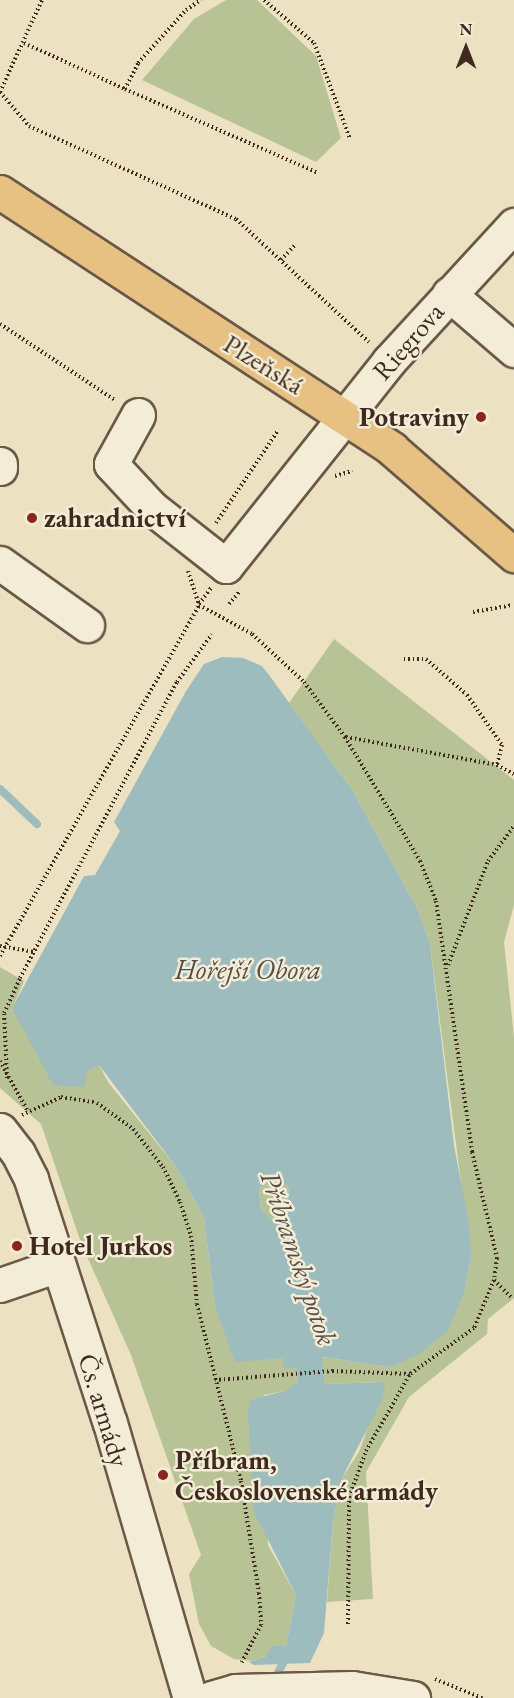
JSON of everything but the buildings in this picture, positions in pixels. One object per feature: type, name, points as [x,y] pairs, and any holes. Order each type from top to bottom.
[{"type":"main road","name":"Plzeňská","points":[[0,192],[345,416],[392,449],[514,555]]},
{"type":"street","name":"Riegrova","points":[[201,546],[226,567],[389,361],[514,225]]},
{"type":"street","name":"Riegrova","points":[[449,294],[514,350]]},
{"type":"street","points":[[138,416],[111,464],[152,508],[201,546]]},
{"type":"street","points":[[0,563],[87,626]]},
{"type":"street","name":"Čs. armády","points":[[0,1130],[18,1152],[31,1179],[110,1423],[190,1698]]},
{"type":"street","points":[[0,1285],[58,1265]]},
{"type":"street","points":[[211,1698],[242,1679],[314,1689],[352,1688],[413,1698]]},
{"type":"path","points":[[42,0],[0,92],[29,126],[236,219],[389,361]]},
{"type":"path","points":[[125,89],[138,63],[186,10],[201,0]]},
{"type":"path","points":[[264,0],[314,43],[350,139]]},
{"type":"path","points":[[24,43],[318,173]]},
{"type":"path","points":[[281,260],[295,245]]},
{"type":"path","points":[[0,324],[138,416]]},
{"type":"path","points":[[278,432],[201,546],[188,573],[199,604],[276,653],[304,682],[345,737],[420,861],[436,901],[472,1152],[497,1258],[494,1280],[474,1328],[410,1374],[366,1451],[349,1497],[348,1624]]},
{"type":"path","points":[[0,956],[199,604]]},
{"type":"path","points":[[473,612],[512,604]]},
{"type":"path","points":[[7,1078],[4,1013],[33,952],[177,682],[212,634]]},
{"type":"path","points":[[404,658],[426,658],[467,695],[502,744],[497,765]]},
{"type":"path","points":[[345,737],[497,765],[514,774]]},
{"type":"path","points":[[447,966],[488,861],[514,826]]},
{"type":"path","points":[[0,946],[33,952]]},
{"type":"path","points":[[0,1061],[7,1078],[27,1110],[61,1097],[97,1103],[133,1129],[163,1167],[191,1236],[197,1304],[241,1481],[259,1593],[261,1625],[242,1679]]},
{"type":"path","points":[[494,1280],[513,1299]]},
{"type":"path","points":[[215,1380],[333,1371],[410,1374]]},
{"type":"green space","points":[[226,0],[257,0],[316,56],[341,138],[316,162],[142,80],[194,19]]},
{"type":"green space","points":[[334,639],[514,780],[514,905],[504,942],[514,1037],[514,1298],[488,1319],[487,1334],[409,1397],[366,1472],[373,1599],[327,1602],[333,1522],[342,1478],[359,1452],[384,1382],[323,1384],[322,1357],[390,1367],[464,1292],[471,1259],[430,945],[419,912],[353,791],[289,703]]},
{"type":"green space","points":[[0,967],[24,981],[12,1009],[87,1071],[99,1065],[108,1082],[177,1168],[204,1218],[215,1306],[297,1368],[298,1382],[288,1390],[264,1395],[268,1545],[296,1595],[286,1646],[267,1656],[251,1661],[234,1659],[211,1646],[199,1624],[189,1574],[201,1555],[131,1355],[81,1243],[41,1124],[0,1088]]},
{"type":"green space","points":[[276,1173],[289,1189],[286,1218],[273,1222],[261,1209],[259,1189]]},
{"type":"water","name":"Hořejší Obora","points":[[222,657],[243,658],[262,666],[353,791],[419,912],[430,945],[454,1145],[469,1225],[471,1259],[464,1292],[448,1331],[419,1354],[390,1367],[322,1357],[324,1384],[385,1382],[382,1400],[342,1478],[333,1522],[324,1633],[310,1663],[254,1665],[249,1662],[267,1656],[271,1646],[286,1646],[296,1595],[254,1512],[248,1412],[250,1400],[287,1390],[298,1382],[297,1368],[284,1369],[283,1358],[235,1362],[215,1306],[204,1218],[177,1168],[99,1065],[87,1071],[84,1087],[53,1085],[12,1008],[84,876],[95,875],[120,831],[114,822],[186,691],[204,664]],"holes":[[[276,1173],[289,1189],[286,1218],[274,1222],[261,1209],[259,1189]]]},
{"type":"waterway","name":"Příbramský potok","points":[[0,789],[37,824]]},
{"type":"waterway","name":"Příbramský potok","points":[[273,1682],[287,1656]]},
{"type":"place","name":"Potraviny","points":[[481,417]]},
{"type":"place","name":"zahradnictví","points":[[32,518]]},
{"type":"place","name":"Hotel Jurkos","points":[[17,1246]]},
{"type":"place","name":"Příbram, Československé armády","points":[[163,1475]]}]
